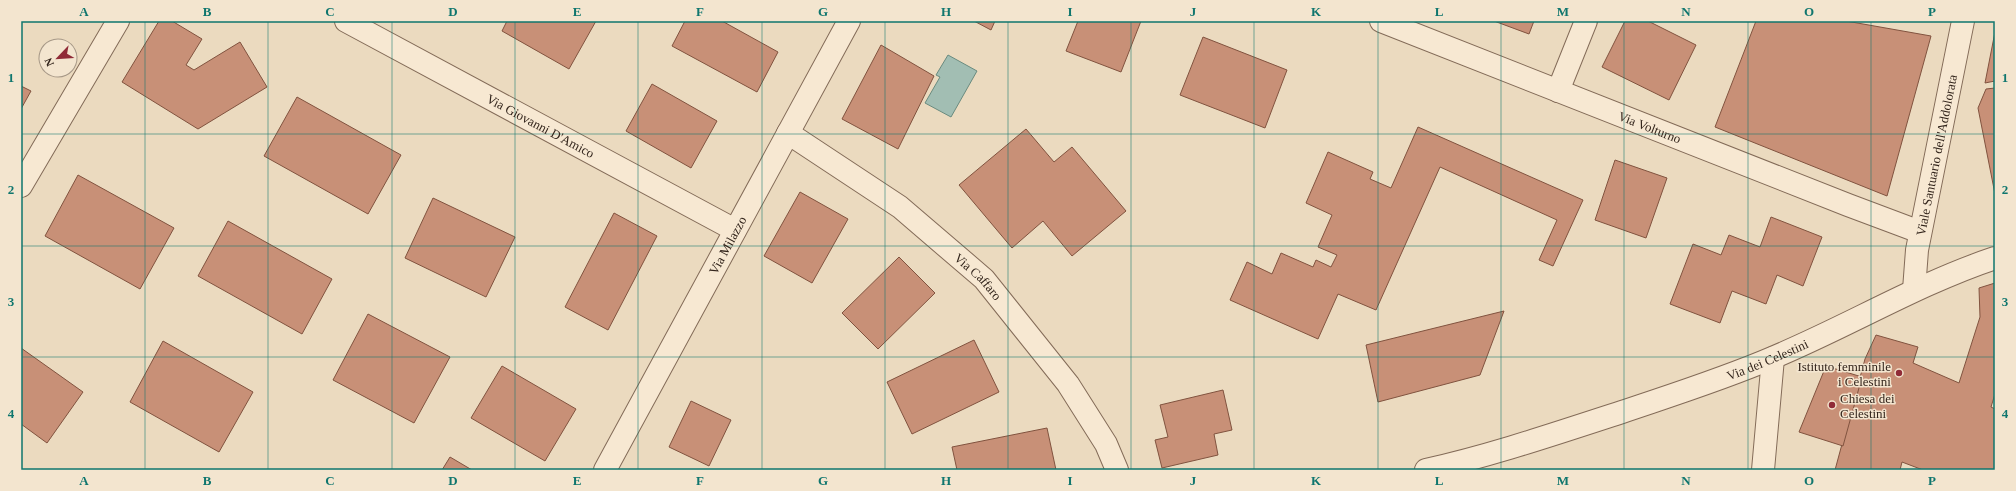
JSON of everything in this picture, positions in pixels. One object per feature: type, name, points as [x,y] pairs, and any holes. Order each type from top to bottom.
[{"type":"street","points":[[21,186],[118,21]]},
{"type":"street","name":"Via Giovanni D'Amico","points":[[346,21],[735,230]]},
{"type":"street","name":"Via Milazzo","points":[[605,470],[849,21]]},
{"type":"street","name":"Via Volturno","points":[[1380,21],[1920,232]]},
{"type":"street","points":[[1558,91],[1586,21]]},
{"type":"street","name":"Viale Santuario dell'Addolorata","points":[[1914,290],[1920,232],[1963,21]]},
{"type":"street","name":"Via Caffaro","points":[[788,133],[900,207],[984,279],[1068,384],[1106,444],[1117,470]]},
{"type":"street","name":"Via dei Celestini","points":[[1426,470],[1531,442],[1721,379],[1773,358],[1914,290],[1995,258]]},
{"type":"street","points":[[1763,470],[1773,358]]},
{"type":"shaded area","points":[[948,55],[977,71],[951,117],[925,103],[940,77],[936,75]]},
{"type":"building","points":[[159,21],[172,21],[202,39],[186,65],[194,70],[240,42],[267,87],[198,129],[122,82]]},
{"type":"building","points":[[507,21],[596,21],[569,69],[502,31]]},
{"type":"building","points":[[685,21],[722,21],[778,52],[757,92],[672,46]]},
{"type":"building","points":[[974,21],[995,21],[991,30]]},
{"type":"building","points":[[1078,21],[1141,21],[1121,72],[1066,51]]},
{"type":"building","points":[[1494,21],[1534,21],[1529,34]]},
{"type":"building","points":[[1625,21],[1648,21],[1696,45],[1669,100],[1602,67]]},
{"type":"building","points":[[1756,21],[1846,21],[1931,36],[1887,196],[1715,127]]},
{"type":"building","points":[[1995,32],[1995,81],[1985,83]]},
{"type":"building","points":[[1203,37],[1287,70],[1265,128],[1180,95]]},
{"type":"building","points":[[881,45],[934,76],[898,149],[842,119]]},
{"type":"building","points":[[652,84],[717,121],[691,168],[626,131]]},
{"type":"building","points":[[21,86],[31,91],[21,109]]},
{"type":"building","points":[[1995,88],[1995,194],[1978,108],[1986,89]]},
{"type":"building","points":[[297,97],[401,155],[368,214],[264,156]]},
{"type":"building","points":[[1418,127],[1583,200],[1553,266],[1539,260],[1557,220],[1440,167],[1376,310],[1338,294],[1318,339],[1230,300],[1247,262],[1272,274],[1281,253],[1313,267],[1316,260],[1331,267],[1337,255],[1318,247],[1332,215],[1306,203],[1328,152],[1373,172],[1370,179],[1391,188]]},
{"type":"building","points":[[1026,129],[1054,162],[1072,147],[1126,211],[1072,256],[1043,221],[1012,248],[959,185]]},
{"type":"building","points":[[1615,160],[1667,178],[1646,238],[1595,220]]},
{"type":"building","points":[[78,175],[174,228],[140,289],[45,236]]},
{"type":"building","points":[[800,192],[848,219],[812,283],[764,256]]},
{"type":"building","points":[[433,198],[515,237],[486,297],[405,258]]},
{"type":"building","points":[[614,213],[657,236],[608,330],[565,307]]},
{"type":"building","points":[[1771,217],[1822,237],[1803,286],[1777,275],[1766,304],[1732,291],[1720,323],[1670,304],[1693,244],[1721,255],[1729,235],[1760,247]]},
{"type":"building","points":[[228,221],[332,279],[302,334],[198,276]]},
{"type":"building","points":[[899,257],[935,293],[878,349],[842,313]]},
{"type":"building","name":"Istituto femminile i Celestini","points":[[1995,283],[1995,394],[1991,407],[1995,409],[1995,470],[1923,470],[1902,462],[1900,470],[1835,470],[1865,359],[1876,335],[1918,347],[1913,363],[1959,383],[1980,317],[1979,288]]},
{"type":"building","points":[[1504,311],[1480,375],[1378,402],[1366,345]]},
{"type":"building","points":[[368,314],[450,357],[414,423],[333,380]]},
{"type":"building","points":[[974,340],[999,392],[912,434],[887,382]]},
{"type":"building","points":[[163,341],[253,392],[219,452],[130,402]]},
{"type":"building","points":[[21,348],[83,392],[47,443],[21,424]]},
{"type":"building","points":[[502,366],[576,409],[545,461],[471,418]]},
{"type":"building","name":"Chiesa dei Celestini","points":[[1826,366],[1862,377],[1843,446],[1799,432]]},
{"type":"building","points":[[1223,390],[1232,430],[1214,434],[1218,455],[1162,468],[1155,440],[1168,437],[1160,405]]},
{"type":"building","points":[[691,401],[731,420],[709,466],[669,447]]},
{"type":"building","points":[[1047,428],[1056,470],[957,470],[952,447]]},
{"type":"building","points":[[450,457],[472,470],[442,470]]},
{"type":"place","name":"Istituto femminile i Celestini","points":[[1899,373]]},
{"type":"place","name":"Chiesa dei Celestini","points":[[1832,405]]}]
